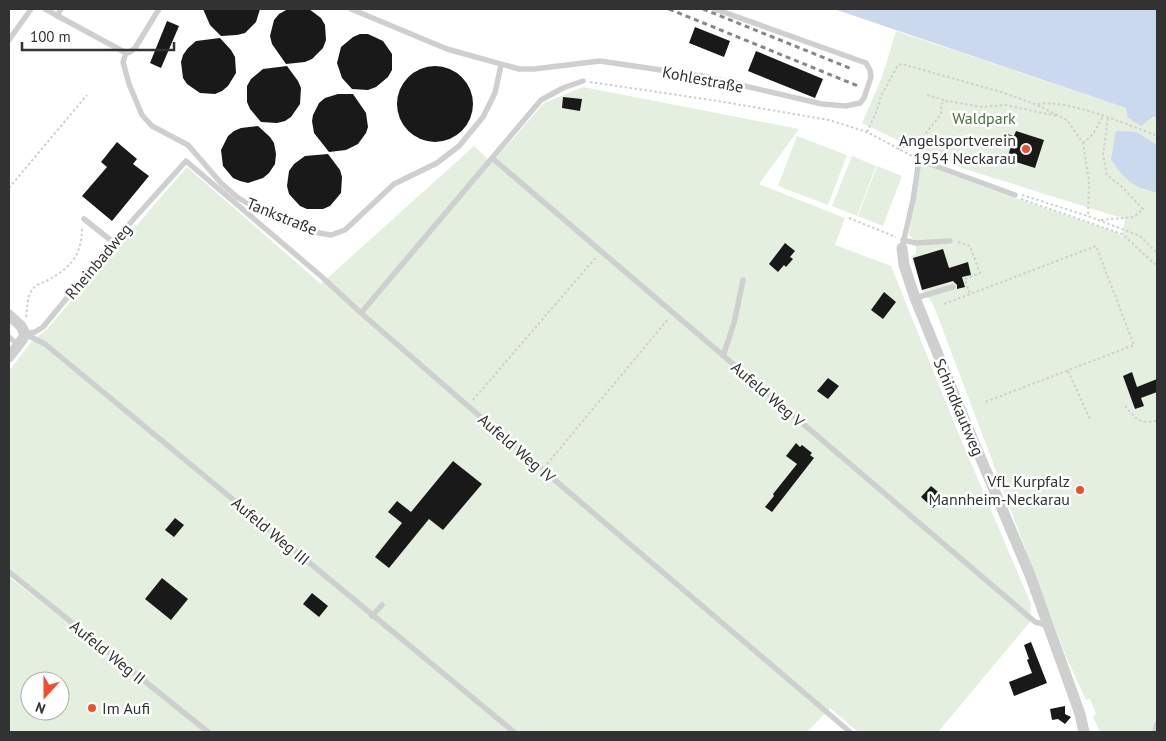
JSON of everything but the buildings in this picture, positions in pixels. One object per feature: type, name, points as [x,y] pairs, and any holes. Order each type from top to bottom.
[{"type":"street","name":"Schindkautweg","points":[[902,244],[904,265],[915,298],[964,421],[1030,576],[1080,714],[1084,732]]},
{"type":"street","points":[[9,315],[23,330],[18,345],[9,357]]},
{"type":"lane","points":[[9,40],[31,9]]},
{"type":"lane","points":[[45,9],[126,53],[135,48],[159,9]]},
{"type":"lane","points":[[57,16],[61,9]]},
{"type":"lane","name":"Kohlestraße","points":[[351,9],[447,49],[519,69],[600,62],[702,76],[822,104],[846,106],[860,104],[864,98],[870,77],[870,70],[866,63],[715,9]]},
{"type":"lane","name":"Tankstraße","points":[[126,53],[123,62],[129,84],[142,115],[152,126],[188,145],[221,183],[237,197],[256,208],[318,233],[331,235],[345,230],[394,184],[437,163],[459,146],[483,117],[495,93],[501,65]]},
{"type":"lane","points":[[361,313],[541,100],[562,88],[583,81]]},
{"type":"lane","name":"Aufeld Weg V","points":[[492,158],[1035,622],[1047,625]]},
{"type":"lane","points":[[919,160],[1015,195]]},
{"type":"lane","name":"Schindkautweg","points":[[902,244],[919,160]]},
{"type":"lane","name":"Aufeld Weg IV","points":[[186,161],[322,277],[468,406],[850,732]]},
{"type":"lane","name":"Rheinbadweg","points":[[23,330],[35,332],[43,327],[113,242],[186,161]]},
{"type":"lane","points":[[84,219],[113,242]]},
{"type":"lane","points":[[902,244],[950,241]]},
{"type":"lane","points":[[723,356],[734,323],[744,280]]},
{"type":"lane","points":[[915,298],[953,287]]},
{"type":"lane","name":"Aufeld Weg III","points":[[23,330],[45,344],[514,732]]},
{"type":"lane","points":[[9,337],[18,345]]},
{"type":"lane","name":"Aufeld Weg II","points":[[9,572],[208,732]]},
{"type":"lane","points":[[372,616],[382,605]]},
{"type":"lane","points":[[1155,732],[1157,724]]},
{"type":"path","points":[[867,132],[891,76],[898,65],[902,64],[1036,104],[1067,120],[1083,143],[1089,181],[1088,216]]},
{"type":"path","points":[[583,81],[829,120],[867,132],[919,160]]},
{"type":"path","points":[[9,188],[87,95]]},
{"type":"path","points":[[927,95],[947,101],[982,107],[1005,105],[1060,117]]},
{"type":"path","points":[[898,148],[910,144],[916,146],[941,114],[941,104],[947,101]]},
{"type":"path","points":[[1036,104],[1047,102],[1091,111],[1157,136]]},
{"type":"path","points":[[1083,143],[1094,134],[1103,116]]},
{"type":"path","points":[[1100,220],[1134,217],[1143,209],[1122,187],[1107,175],[1103,155],[1108,118]]},
{"type":"path","points":[[1015,195],[1025,196],[1088,216],[1140,236],[1157,253]]},
{"type":"path","points":[[1015,195],[1023,200],[1122,234],[1157,266]]},
{"type":"path","points":[[849,218],[902,244]]},
{"type":"path","points":[[23,330],[27,301],[32,289],[62,272],[78,254],[82,243],[82,221],[84,219]]},
{"type":"path","points":[[950,241],[970,246],[980,273],[966,279],[970,294]]},
{"type":"path","points":[[944,304],[1096,246],[1134,345],[986,402]]},
{"type":"path","points":[[468,406],[601,251]]},
{"type":"path","points":[[542,469],[673,313]]},
{"type":"path","points":[[1068,371],[1090,419]]},
{"type":"path","points":[[1125,406],[1141,422],[1157,421]]},
{"type":"green space","name":"Waldpark","points":[[896,31],[1126,108],[1127,117],[1157,118],[1157,145],[1137,132],[1143,190],[1157,193],[1157,732],[1100,732],[1093,716],[1096,714],[1090,699],[1086,700],[1067,659],[933,304],[922,290],[911,256],[916,254],[916,241],[909,235],[920,169],[921,166],[925,165],[1122,236],[1125,219],[965,169],[903,143],[862,123],[882,77]]},
{"type":"green space","points":[[583,87],[799,129],[759,184],[845,218],[835,245],[891,266],[955,425],[1031,604],[1030,622],[938,732],[858,732],[830,708],[807,732],[212,732],[9,569],[9,371],[31,342],[47,329],[187,167],[321,284],[474,146],[492,163],[544,103]]},
{"type":"green space","points":[[797,136],[847,155],[828,205],[778,186]]},
{"type":"green space","points":[[852,156],[876,166],[857,216],[832,206]]},
{"type":"green space","points":[[877,166],[902,176],[883,226],[858,216]]},
{"type":"green space","points":[[9,577],[209,732],[9,732]]},
{"type":"water","points":[[834,9],[1157,9],[1157,118],[1153,117],[1141,126],[1127,117],[1126,108]]},
{"type":"water","points":[[1116,131],[1137,132],[1157,145],[1157,193],[1130,182],[1111,159]]},
{"type":"railway","points":[[669,9],[858,86]]},
{"type":"railway","points":[[703,9],[852,69]]},
{"type":"place","name":"Angelsportverein 1954 Neckarau","points":[[1026,149]]},
{"type":"place","name":"VfL Kurpfalz Mannheim-Neckarau","points":[[1080,490]]},
{"type":"place","name":"Im Aufi","points":[[92,708]]}]
